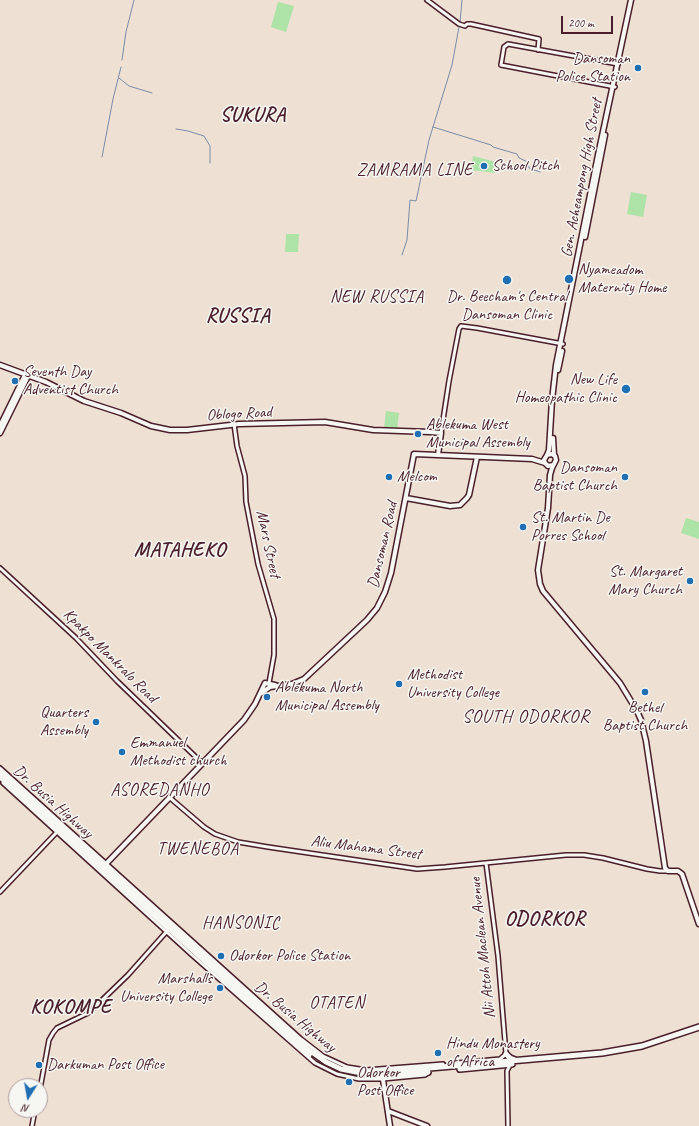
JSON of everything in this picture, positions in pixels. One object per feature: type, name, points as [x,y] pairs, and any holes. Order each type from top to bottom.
[{"type":"highway","name":"Dr. Busia Highway","points":[[0,772],[165,920],[168,928],[192,945],[216,969]]},
{"type":"highway","name":"Dr. Busia Highway","points":[[0,779],[104,865],[107,875],[132,899],[216,969],[321,1064],[344,1072],[382,1078],[624,1052],[652,1046],[699,1030]]},
{"type":"highway","points":[[151,904],[165,920]]},
{"type":"highway","name":"Dr. Busia Highway","points":[[246,996],[294,1035],[313,1054],[337,1067],[382,1078]]},
{"type":"highway","name":"Dr. Busia Highway","points":[[382,1078],[387,1074],[409,1072],[415,1069],[517,1061],[626,1049],[660,1041],[699,1027]]},
{"type":"highway","points":[[506,1054],[510,1058],[517,1061]]},
{"type":"main road","name":"Gen. Acheampong High Street","points":[[614,87],[632,0]]},
{"type":"main road","name":"Gen. Acheampong High Street","points":[[546,455],[549,450],[554,382],[632,0]]},
{"type":"main road","name":"Gen. Acheampong High Street","points":[[554,455],[552,446],[554,393],[562,344]]},
{"type":"main road","name":"Oblogo Road","points":[[0,366],[47,383],[84,401],[121,413],[151,426],[170,430],[187,430],[234,424],[325,422],[373,430],[441,433]]},
{"type":"main road","points":[[0,426],[26,376]]},
{"type":"main road","points":[[0,433],[26,376]]},
{"type":"main road","points":[[441,433],[438,455],[532,459],[550,466],[553,465]]},
{"type":"main road","name":"Dansoman Road","points":[[268,685],[297,683],[304,680],[367,620],[377,608],[388,584],[414,454],[438,455]]},
{"type":"main road","points":[[532,459],[550,454],[554,455],[556,460],[550,475],[548,505],[538,570],[538,580],[543,591],[620,683],[637,711],[641,720],[646,741],[666,870],[678,871],[682,874],[699,924]]},
{"type":"main road","points":[[546,455],[544,460],[550,475]]},
{"type":"main road","points":[[406,498],[450,506],[460,504],[468,498],[477,457]]},
{"type":"main road","points":[[104,865],[245,718],[260,694],[268,685]]},
{"type":"main road","points":[[382,1078],[390,1126]]},
{"type":"main road","points":[[388,1111],[427,1126]]},
{"type":"street","points":[[427,0],[460,25],[465,26],[467,24],[471,24],[539,39],[538,50]]},
{"type":"street","points":[[614,87],[501,65],[503,51],[506,45],[618,64]]},
{"type":"street","points":[[441,433],[449,381],[459,329],[461,326],[562,344]]},
{"type":"street","name":"Mars Street","points":[[234,424],[237,446],[245,476],[246,502],[258,564],[274,619],[275,648],[268,685]]},
{"type":"street","name":"Kpakpo Mankralo Road","points":[[0,568],[76,638],[117,681],[202,763]]},
{"type":"street","name":"Dr. Busia Highway","points":[[0,768],[53,818]]},
{"type":"street","name":"Dr. Busia Highway","points":[[0,779],[57,832],[107,875]]},
{"type":"street","name":"Aliu Mahama Street","points":[[169,797],[204,827],[220,836],[238,842],[268,848],[417,869],[553,856],[580,855],[603,858],[647,869],[666,870]]},
{"type":"street","points":[[0,892],[57,832]]},
{"type":"street","name":"Nii Attoh Maclean Avenue","points":[[486,863],[499,963],[506,1054]]},
{"type":"street","name":"Dr. Busia Highway","points":[[104,865],[151,904],[294,1035],[323,1056],[354,1069],[373,1070],[446,1066]]},
{"type":"street","points":[[42,1078],[49,1040],[57,1028],[93,1009],[128,975],[168,928]]},
{"type":"street","name":"Dr. Busia Highway","points":[[168,928],[297,1048],[337,1074],[348,1077],[382,1078]]},
{"type":"street","points":[[446,1066],[500,1059],[506,1054]]},
{"type":"street","points":[[508,1126],[507,1071],[510,1065]]},
{"type":"street","points":[[500,1066],[507,1071]]},
{"type":"green space","points":[[278,2],[294,6],[286,32],[271,27]]},
{"type":"green space","name":"School Pitch","points":[[473,156],[496,162],[495,173],[471,170]]},
{"type":"green space","points":[[631,192],[647,195],[643,217],[627,214]]},
{"type":"green space","points":[[286,234],[299,234],[298,252],[285,252]]},
{"type":"green space","points":[[386,411],[399,413],[397,430],[384,429]]},
{"type":"green space","points":[[686,518],[699,522],[699,539],[681,533]]},
{"type":"waterway","points":[[122,60],[126,32],[134,0]]},
{"type":"waterway","points":[[460,23],[462,0]]},
{"type":"waterway","points":[[402,255],[407,240],[410,200],[416,201],[429,140],[452,65],[459,27]]},
{"type":"waterway","points":[[102,157],[113,99],[121,67]]},
{"type":"waterway","points":[[119,78],[129,86],[152,93]]},
{"type":"waterway","points":[[433,127],[517,154],[519,158],[528,162],[529,168],[540,172]]},
{"type":"waterway","points":[[176,129],[204,136],[210,146],[210,163]]},
{"type":"place","name":"Dansoman Police Station","points":[[638,68]]},
{"type":"place","name":"School Pitch","points":[[484,166]]},
{"type":"place","name":"Nyameadom Maternity Home","points":[[569,279]]},
{"type":"place","name":"Dr. Beecham's Central Dansoman Clinic","points":[[507,280]]},
{"type":"place","name":"Seventh Day Adventist Church","points":[[15,381]]},
{"type":"place","name":"New Life Homeopathic Clinic","points":[[626,389]]},
{"type":"place","name":"Ablekuma West Municipal Assembly","points":[[418,434]]},
{"type":"place","name":"Melcom","points":[[389,477]]},
{"type":"place","name":"Dansoman Baptist Church","points":[[625,477]]},
{"type":"place","name":"St. Martin De Porres School","points":[[523,527]]},
{"type":"place","name":"St. Margaret Mary Church","points":[[690,581]]},
{"type":"place","name":"Methodist University College","points":[[399,684]]},
{"type":"place","name":"Bethel Baptist Church","points":[[645,692]]},
{"type":"place","name":"Ablekuma North Municipal Assembly","points":[[267,697]]},
{"type":"place","name":"Quarters Assembly","points":[[96,722]]},
{"type":"place","name":"Emmanuel Methodist church","points":[[122,752]]},
{"type":"place","name":"Odorkor Police Station","points":[[221,956]]},
{"type":"place","name":"Marshalls University College","points":[[220,988]]},
{"type":"place","name":"Hindu Monastery of Africa","points":[[438,1053]]},
{"type":"place","name":"Darkuman Post Office","points":[[39,1065]]},
{"type":"place","name":"Odorkor Post Office","points":[[349,1082]]},
{"type":"district","name":"SUKURA","points":[[253,116]]},
{"type":"district","name":"ZAMRAMA LINE","points":[[415,171]]},
{"type":"district","name":"NEW RUSSIA","points":[[377,298]]},
{"type":"district","name":"RUSSIA","points":[[238,317]]},
{"type":"district","name":"MATAHEKO","points":[[180,551]]},
{"type":"district","name":"SOUTH ODORKOR","points":[[526,717]]},
{"type":"district","name":"ASOREDANHO","points":[[160,791]]},
{"type":"district","name":"TWENEBOA","points":[[198,850]]},
{"type":"district","name":"ODORKOR","points":[[545,920]]},
{"type":"district","name":"HANSONIC","points":[[241,924]]},
{"type":"district","name":"OTATEN","points":[[337,1004]]},
{"type":"district","name":"KOKOMPE","points":[[71,1008]]}]
